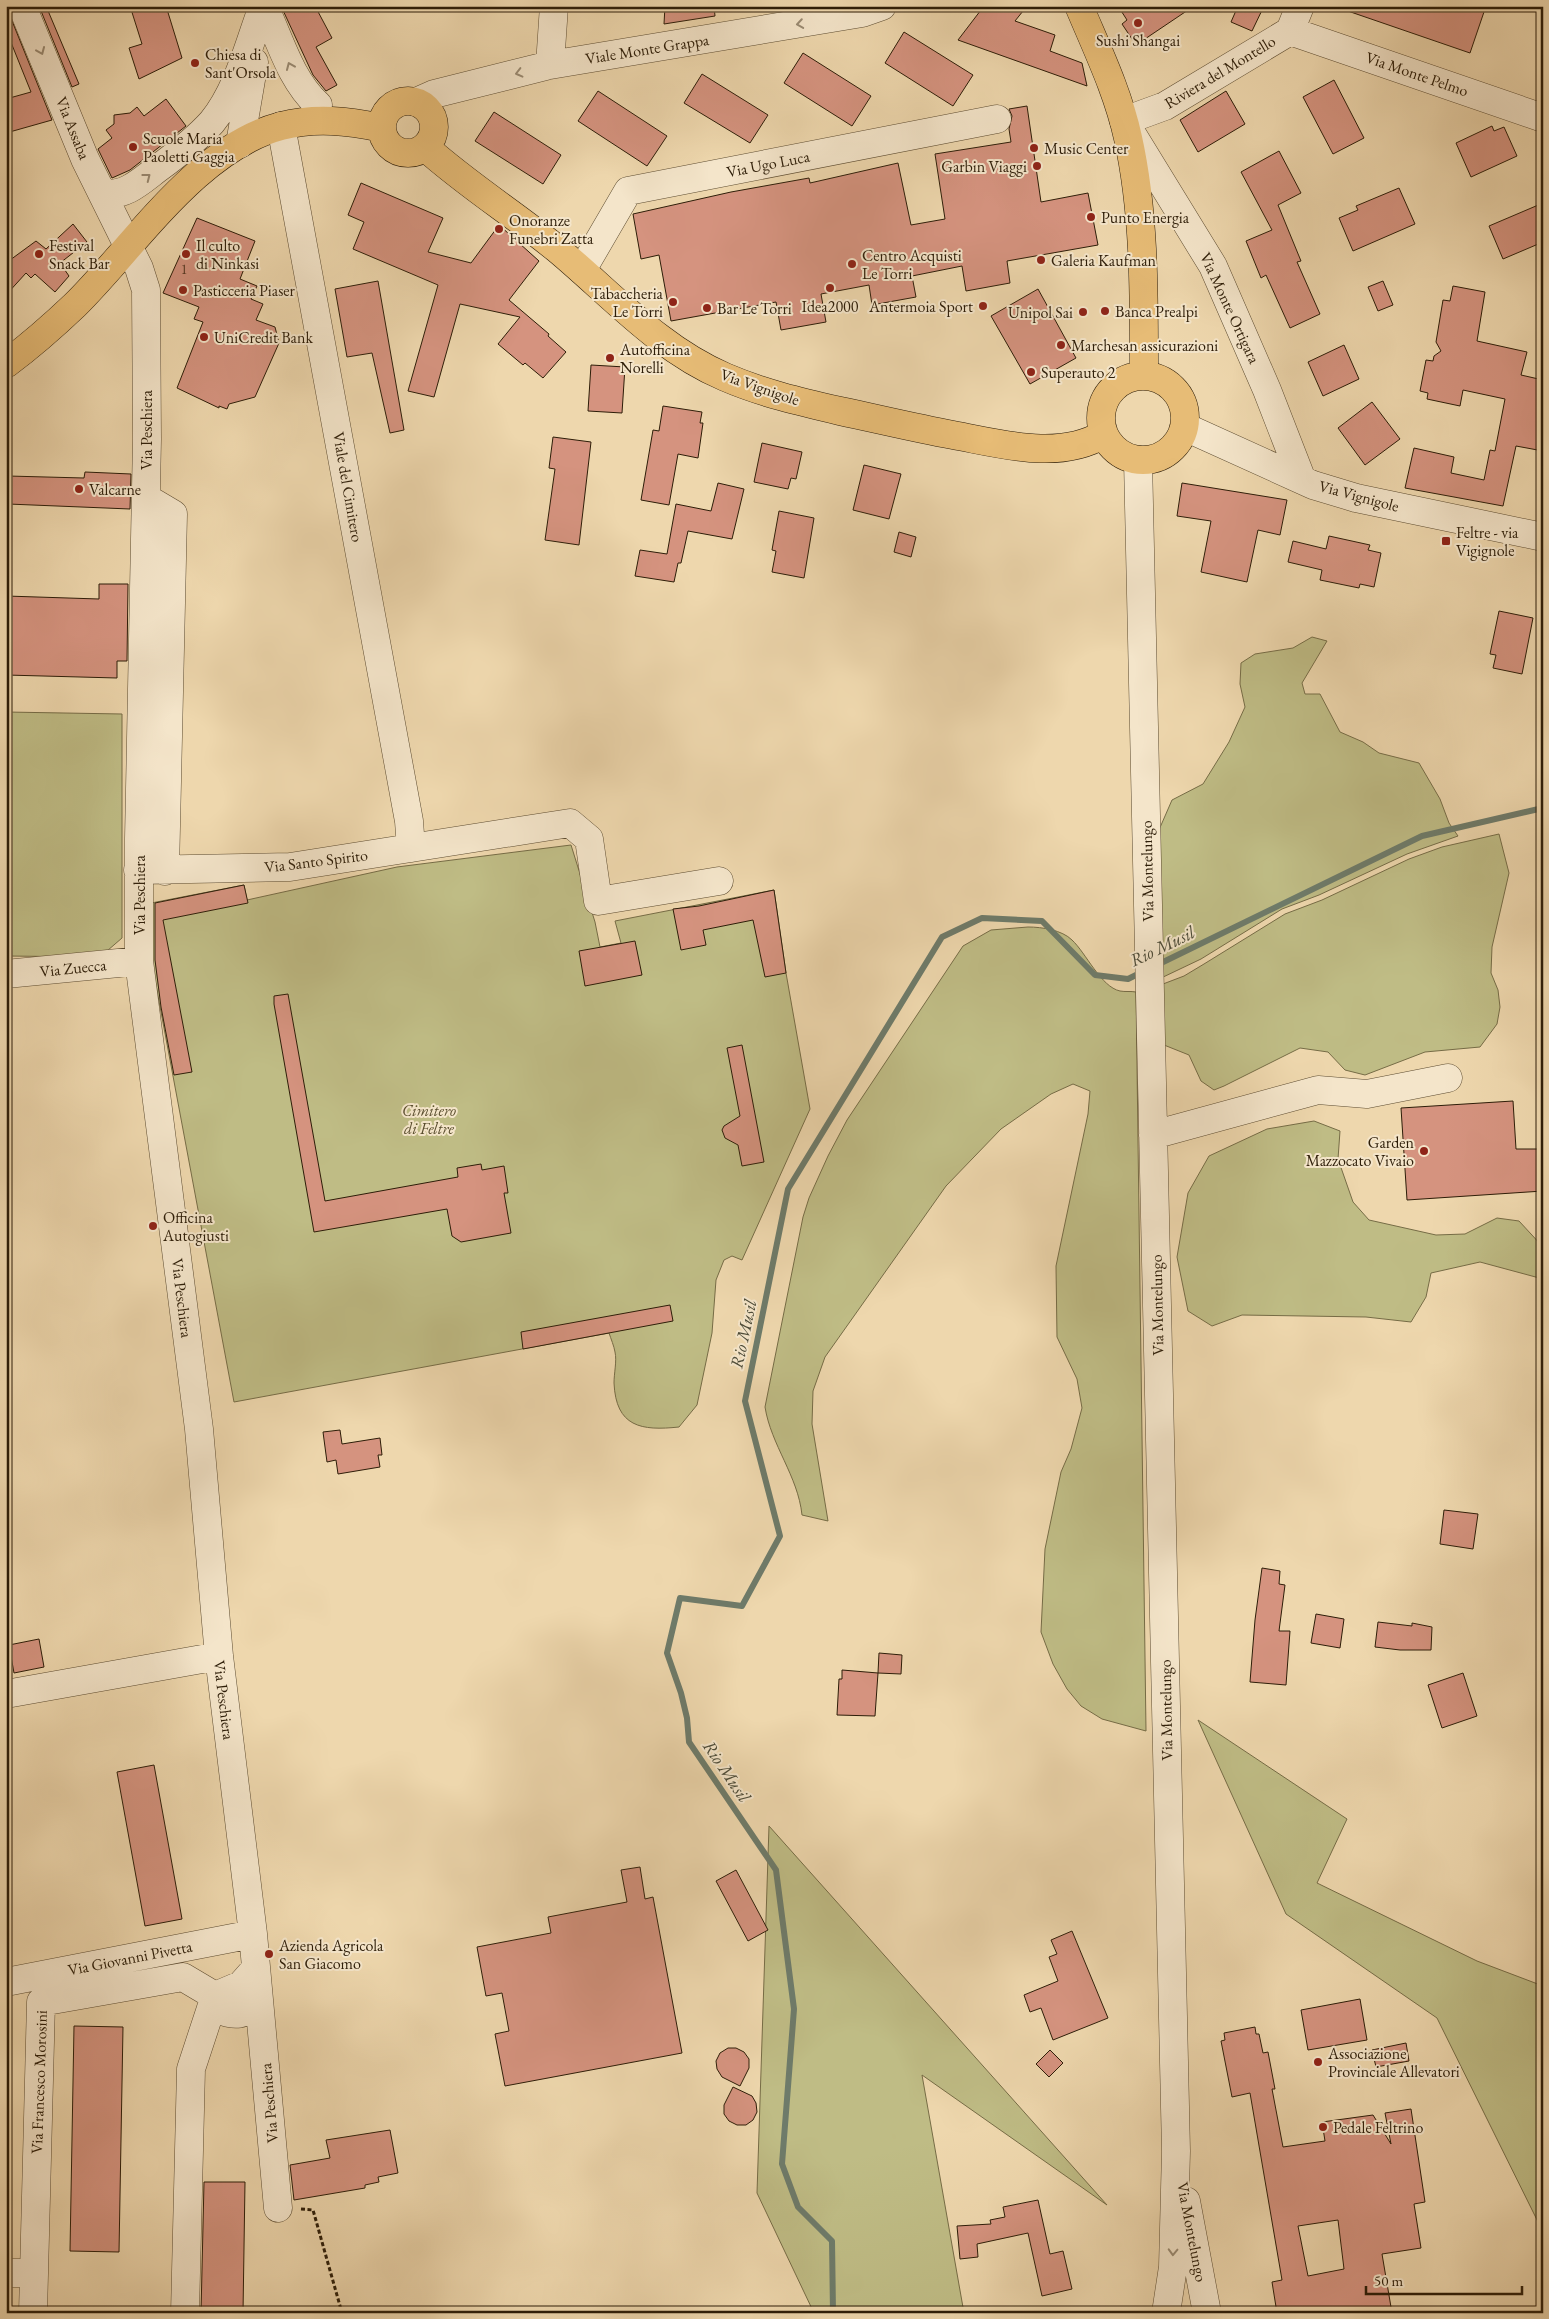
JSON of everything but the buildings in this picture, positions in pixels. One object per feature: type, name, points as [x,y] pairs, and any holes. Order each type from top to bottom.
[{"type":"main road","points":[[1079,6],[1112,83],[1128,139],[1142,241],[1144,376]]},
{"type":"main road","points":[[402,102],[416,102],[429,111],[434,126],[431,141],[426,147],[410,153],[394,149],[384,136],[384,121],[390,108],[402,102]]},
{"type":"main road","points":[[6,364],[75,305],[157,214],[208,166],[240,144],[281,126],[298,114],[318,105],[342,105],[384,121]]},
{"type":"main road","points":[[281,126],[318,120],[384,121]]},
{"type":"main road","name":"Via Vignigole","points":[[426,147],[582,270],[652,332],[684,355],[724,377],[754,389],[798,401],[916,428],[1008,446],[1058,449],[1094,440],[1104,434]]},
{"type":"main road","points":[[1144,376],[1162,381],[1176,392],[1183,403],[1185,427],[1180,439],[1172,449],[1162,456],[1150,460],[1138,460],[1118,452],[1104,434],[1101,420],[1103,407],[1109,394],[1118,384],[1130,378],[1144,376]]},
{"type":"street","name":"Via Assaba","points":[[22,6],[85,159],[128,246]]},
{"type":"street","points":[[103,194],[111,195],[131,189],[189,145],[212,121],[236,78],[264,6]]},
{"type":"street","points":[[264,6],[294,74],[309,96],[318,105]]},
{"type":"street","points":[[240,144],[264,6]]},
{"type":"street","points":[[550,65],[554,6]]},
{"type":"street","name":"Viale Monte Grappa","points":[[416,102],[434,94],[550,65],[862,13],[882,6]]},
{"type":"street","name":"Riviera del Montello","points":[[1124,120],[1165,106],[1295,18]]},
{"type":"street","name":"Via Monte Pelmo","points":[[1295,18],[1543,118]]},
{"type":"street","name":"Via Ugo Luca","points":[[582,270],[628,191],[998,119]]},
{"type":"street","name":"Via Monte Ortigara","points":[[1124,120],[1213,266],[1267,390],[1302,480]]},
{"type":"street","name":"Viale del Cimitero","points":[[281,126],[407,811],[411,848]]},
{"type":"street","name":"Via Peschiera","points":[[128,246],[139,268],[146,290],[146,498],[138,870],[139,961],[199,1429],[219,1656],[260,2000],[278,2208]]},
{"type":"street","name":"Via Vignigole","points":[[1185,427],[1302,480],[1356,498],[1543,537]]},
{"type":"street","name":"Via Montelungo","points":[[1138,460],[1176,2151],[1173,2267],[1166,2313]]},
{"type":"street","points":[[146,498],[173,514],[165,871]]},
{"type":"street","name":"Via Santo Spirito","points":[[138,870],[165,871],[290,867],[570,824],[589,838],[598,901],[719,881]]},
{"type":"street","name":"Via Zuecca","points":[[6,974],[139,961]]},
{"type":"street","points":[[1153,1134],[1318,1090],[1367,1094],[1448,1078]]},
{"type":"street","points":[[6,1694],[219,1656]]},
{"type":"street","name":"Via Giovanni Pivetta","points":[[6,1982],[253,1934]]},
{"type":"street","points":[[185,2313],[192,2069],[213,2002],[241,1985],[256,1968]]},
{"type":"street","name":"Via Francesco Morosini","points":[[33,2313],[41,2002],[183,1977],[213,2002]]},
{"type":"street","points":[[213,2002],[233,2014],[248,2012],[260,2000]]},
{"type":"street","name":"Via Montelungo","points":[[1176,2151],[1208,2313]]},
{"type":"street","points":[[6,2273],[33,2273]]},
{"type":"path","points":[[278,2208],[313,2210],[342,2313]]},
{"type":"green space","points":[[1312,637],[1327,641],[1302,683],[1305,694],[1320,694],[1340,732],[1363,742],[1379,753],[1419,763],[1440,799],[1449,823],[1458,836],[1407,854],[1319,895],[1282,909],[1201,959],[1159,979],[1155,839],[1172,800],[1203,784],[1229,742],[1245,707],[1240,684],[1241,663],[1255,654],[1293,648]]},
{"type":"green space","points":[[6,712],[122,714],[122,938],[100,957],[6,956]]},
{"type":"green space","points":[[1499,834],[1509,873],[1492,947],[1491,973],[1498,990],[1500,1007],[1497,1024],[1480,1047],[1425,1052],[1365,1075],[1345,1070],[1328,1052],[1300,1048],[1214,1090],[1201,1081],[1189,1055],[1159,1043],[1163,984],[1184,976],[1285,914],[1322,900],[1409,859],[1442,847]]},
{"type":"green space","name":"Cimitero di Feltre","points":[[571,845],[595,922],[600,947],[621,943],[615,921],[774,890],[786,973],[810,1109],[742,1260],[732,1256],[724,1260],[716,1280],[712,1333],[697,1405],[679,1427],[653,1428],[642,1426],[633,1423],[625,1417],[616,1398],[614,1383],[616,1356],[609,1333],[234,1402],[141,905],[244,885],[247,900],[397,867]]},
{"type":"green space","points":[[1028,927],[1052,930],[1068,937],[1106,983],[1120,991],[1136,992],[1146,1731],[1102,1719],[1081,1706],[1067,1689],[1053,1664],[1041,1632],[1045,1549],[1061,1472],[1071,1449],[1082,1408],[1077,1379],[1057,1337],[1056,1266],[1088,1114],[1090,1091],[1073,1084],[1051,1094],[1001,1129],[946,1186],[825,1357],[813,1391],[812,1424],[828,1521],[802,1515],[800,1501],[768,1421],[765,1407],[803,1217],[809,1198],[828,1156],[847,1120],[963,946],[991,930]]},
{"type":"green space","points":[[1314,1121],[1340,1131],[1338,1159],[1353,1202],[1369,1220],[1436,1235],[1465,1234],[1497,1218],[1519,1221],[1543,1247],[1543,1279],[1480,1262],[1431,1273],[1426,1297],[1411,1322],[1366,1317],[1242,1315],[1212,1326],[1188,1311],[1177,1257],[1188,1193],[1209,1156],[1267,1129]]},
{"type":"green space","points":[[1198,1720],[1347,1819],[1317,1883],[1477,1961],[1543,1986],[1543,2232],[1437,2018],[1286,1914]]},
{"type":"green space","points":[[769,1826],[1107,2205],[922,2075],[964,2313],[814,2313],[757,2193]]},
{"type":"waterway","name":"Rio Musil","points":[[1157,965],[1422,836],[1543,808]]},
{"type":"waterway","name":"Rio Musil","points":[[833,2313],[832,2241],[798,2207],[782,2164],[794,2009],[776,1870],[689,1742],[687,1718],[681,1693],[667,1653],[680,1598],[742,1606],[780,1536],[745,1401],[788,1189],[942,937],[982,918],[1042,921],[1095,975],[1128,979],[1142,972]]},
{"type":"place","name":"Sushi Shangai","points":[[1138,23]]},
{"type":"place","name":"Chiesa di Sant'Orsola","points":[[195,63]]},
{"type":"place","name":"Scuole Maria Paoletti Gaggia","points":[[133,147]]},
{"type":"place","name":"Music Center","points":[[1034,148]]},
{"type":"place","name":"Garbin Viaggi","points":[[1037,166]]},
{"type":"place","name":"Punto Energia","points":[[1091,217]]},
{"type":"place","name":"Onoranze Funebri Zatta","points":[[499,229]]},
{"type":"place","name":"Festival Snack Bar","points":[[39,254]]},
{"type":"place","name":"Il culto di Ninkasi","points":[[186,254]]},
{"type":"place","name":"Galeria Kaufman","points":[[1041,260]]},
{"type":"place","name":"Centro Acquisti Le Torri","points":[[852,264]]},
{"type":"place","name":"Idea2000","points":[[830,288]]},
{"type":"place","name":"Pasticceria Piaser","points":[[183,290]]},
{"type":"place","name":"Tabaccheria Le Torri","points":[[673,302]]},
{"type":"place","name":"Antermoia Sport","points":[[983,306]]},
{"type":"place","name":"Bar Le Torri","points":[[707,308]]},
{"type":"place","name":"Banca Prealpi","points":[[1105,311]]},
{"type":"place","name":"Unipol Sai","points":[[1083,312]]},
{"type":"place","name":"UniCredit Bank","points":[[204,337]]},
{"type":"place","name":"Marchesan assicurazioni","points":[[1061,345]]},
{"type":"place","name":"Autofficina Norelli","points":[[610,358]]},
{"type":"place","name":"Superauto 2","points":[[1031,372]]},
{"type":"place","name":"Valcarne","points":[[79,489]]},
{"type":"place","name":"Feltre - via Vigignole","points":[[1446,541]]},
{"type":"place","name":"Garden Mazzocato Vivaio","points":[[1424,1151]]},
{"type":"place","name":"Officina Autogiusti","points":[[153,1226]]},
{"type":"place","name":"Azienda Agricola San Giacomo","points":[[269,1954]]},
{"type":"place","name":"Associazione Provinciale Allevatori","points":[[1318,2062]]},
{"type":"place","name":"Pedale Feltrino","points":[[1323,2127]]}]
